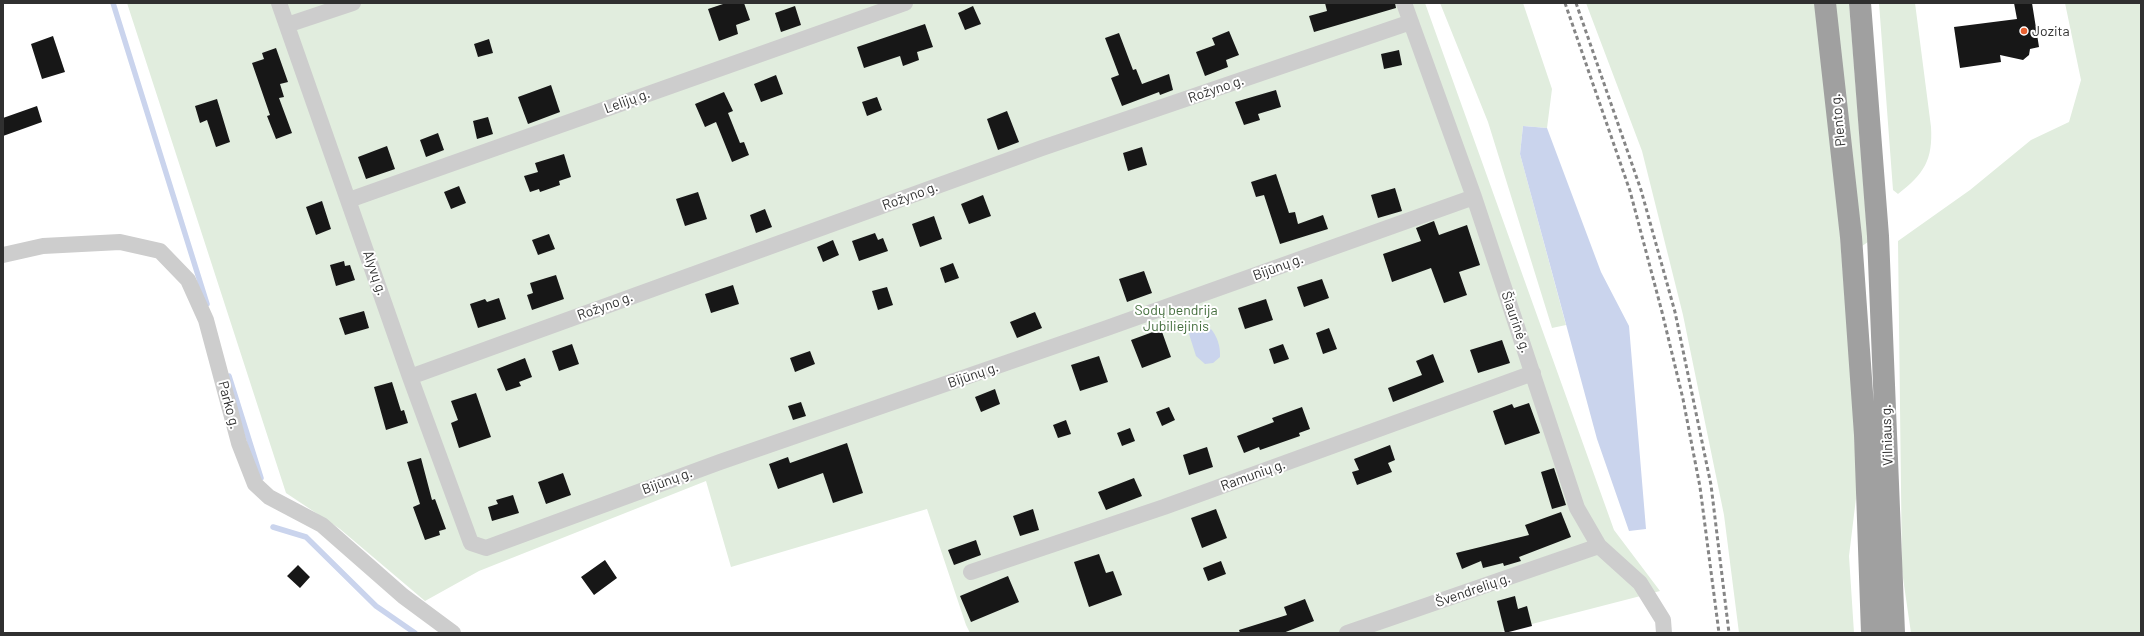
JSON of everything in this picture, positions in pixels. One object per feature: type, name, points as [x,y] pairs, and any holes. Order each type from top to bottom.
[{"type":"highway","name":"Plento g.","points":[[1825,3],[1851,237]]},
{"type":"highway","name":"Vilniaus g.","points":[[1860,3],[1878,236],[1894,633]]},
{"type":"highway","name":"Vilniaus g.","points":[[1851,237],[1865,435],[1872,633]]},
{"type":"street","name":"Alyvų g.","points":[[279,3],[410,377],[471,542]]},
{"type":"street","points":[[287,25],[353,3]]},
{"type":"street","name":"Lelijų g.","points":[[349,200],[905,3]]},
{"type":"street","name":"Šiaurinė g.","points":[[1404,3],[1474,197],[1534,373],[1577,508],[1599,546],[1640,583],[1663,626]]},
{"type":"street","name":"Rožyno g.","points":[[410,377],[1042,148],[1411,22]]},
{"type":"street","name":"Bijūnų g.","points":[[471,542],[486,548],[720,462],[1114,326],[1474,197]]},
{"type":"street","name":"Parko g.","points":[[3,255],[43,246],[120,242],[160,251],[188,280],[206,320],[239,442],[255,484],[269,497],[322,525],[403,596],[453,633]]},
{"type":"street","name":"Ramunių g.","points":[[971,572],[1164,507],[1534,373]]},
{"type":"street","name":"Švendrelių g.","points":[[1347,633],[1599,546]]},
{"type":"green space","name":"Sodų bendrija Jubiliejinis","points":[[127,3],[1425,3],[1614,530],[1660,591],[1497,633],[970,633],[927,509],[731,567],[706,481],[479,571],[425,601],[340,529],[286,493]]},
{"type":"green space","points":[[1440,3],[1523,3],[1552,89],[1547,128],[1523,126],[1520,154],[1566,325],[1552,328],[1488,122]]},
{"type":"green space","points":[[1586,3],[1816,3],[1828,84],[1852,387],[1857,490],[1849,556],[1854,633],[1739,633],[1724,515],[1683,315],[1642,151]]},
{"type":"green space","points":[[1835,3],[1849,3],[1868,242],[1862,246]]},
{"type":"green space","points":[[1879,3],[1915,3],[1931,127],[1930,149],[1925,165],[1914,180],[1898,194],[1893,190]]},
{"type":"green space","points":[[2065,3],[2141,3],[2141,633],[1911,633],[1902,571],[1898,241],[1970,190],[2031,140],[2069,122],[2081,80]]},
{"type":"water","points":[[1523,126],[1547,128],[1601,272],[1629,326],[1646,529],[1629,531],[1597,439],[1520,154]]},
{"type":"water","points":[[1201,322],[1210,328],[1218,341],[1220,357],[1213,363],[1205,364],[1196,356],[1189,334],[1192,327]]},
{"type":"building","points":[[726,3],[744,3],[750,20],[736,25],[738,34],[719,41],[708,9]]},
{"type":"building","points":[[1325,3],[1395,3],[1396,8],[1314,32],[1309,16],[1327,11]]},
{"type":"building","points":[[2014,3],[2032,3],[2039,47],[2030,49],[2029,55],[2023,60],[2000,55],[2001,62],[1960,68],[1954,27],[2017,19]]},
{"type":"building","points":[[795,6],[801,25],[781,32],[775,13]]},
{"type":"building","points":[[973,6],[981,24],[965,30],[958,13]]},
{"type":"building","points":[[925,24],[933,47],[917,52],[919,60],[903,66],[900,56],[864,68],[857,47]]},
{"type":"building","points":[[1229,31],[1239,55],[1226,60],[1228,67],[1205,76],[1196,52],[1215,45],[1212,38]]},
{"type":"building","points":[[1119,33],[1133,70],[1136,69],[1142,84],[1169,74],[1173,90],[1160,95],[1159,92],[1122,106],[1111,78],[1119,75],[1105,38]]},
{"type":"building","points":[[53,36],[65,72],[42,79],[31,44]]},
{"type":"building","points":[[489,39],[493,53],[478,57],[474,44]]},
{"type":"building","points":[[276,48],[288,82],[280,84],[284,97],[279,98],[292,133],[276,139],[267,116],[270,115],[252,63],[264,59],[262,53]]},
{"type":"building","points":[[1399,50],[1402,65],[1384,69],[1381,54]]},
{"type":"building","points":[[776,75],[783,94],[761,102],[754,84]]},
{"type":"building","points":[[551,85],[560,112],[528,124],[518,97]]},
{"type":"building","points":[[1276,90],[1281,107],[1258,114],[1260,120],[1244,125],[1235,102]]},
{"type":"building","points":[[724,92],[733,111],[728,113],[740,143],[744,142],[749,155],[732,162],[716,122],[705,127],[695,104]]},
{"type":"building","points":[[877,97],[882,110],[867,116],[862,102]]},
{"type":"building","points":[[217,99],[230,142],[216,147],[207,120],[200,123],[195,106]]},
{"type":"building","points":[[37,106],[42,122],[3,136],[3,118]]},
{"type":"building","points":[[1007,111],[1019,142],[998,150],[987,119]]},
{"type":"building","points":[[488,117],[493,134],[477,139],[473,121]]},
{"type":"building","points":[[438,133],[444,150],[426,157],[420,140]]},
{"type":"building","points":[[387,146],[395,169],[366,179],[358,157]]},
{"type":"building","points":[[1142,147],[1147,165],[1128,171],[1123,153]]},
{"type":"building","points":[[564,154],[571,177],[559,181],[560,185],[540,192],[539,189],[530,192],[524,176],[538,172],[535,163]]},
{"type":"building","points":[[1276,174],[1289,213],[1295,212],[1298,224],[1323,215],[1328,229],[1280,244],[1264,195],[1256,197],[1251,182]]},
{"type":"building","points":[[459,186],[466,203],[451,209],[444,192]]},
{"type":"building","points":[[1395,188],[1402,211],[1378,218],[1371,195]]},
{"type":"building","points":[[698,192],[707,219],[685,226],[676,199]]},
{"type":"building","points":[[983,195],[991,216],[969,224],[961,204]]},
{"type":"building","points":[[322,201],[331,229],[316,235],[306,207]]},
{"type":"building","points":[[765,209],[772,227],[756,233],[750,215]]},
{"type":"building","points":[[934,216],[942,239],[920,247],[912,224]]},
{"type":"building","points":[[1434,221],[1439,235],[1467,225],[1480,265],[1459,272],[1467,295],[1444,303],[1431,268],[1392,282],[1383,254],[1421,241],[1416,228]]},
{"type":"building","points":[[875,233],[878,240],[883,238],[888,251],[859,261],[852,241]]},
{"type":"building","points":[[549,234],[555,249],[538,255],[532,240]]},
{"type":"building","points":[[833,240],[839,255],[823,262],[817,247]]},
{"type":"building","points":[[344,261],[345,266],[350,265],[355,280],[336,286],[330,265]]},
{"type":"building","points":[[953,263],[959,278],[945,283],[940,268]]},
{"type":"building","points":[[1144,271],[1152,293],[1127,302],[1119,279]]},
{"type":"building","points":[[556,275],[564,299],[532,310],[527,295],[533,293],[530,283]]},
{"type":"building","points":[[1322,279],[1329,298],[1304,307],[1297,287]]},
{"type":"building","points":[[733,285],[739,304],[711,313],[705,294]]},
{"type":"building","points":[[887,287],[893,305],[878,310],[872,291]]},
{"type":"building","points":[[499,298],[506,319],[478,328],[470,304],[485,299],[487,302]]},
{"type":"building","points":[[1266,299],[1273,320],[1245,329],[1238,308]]},
{"type":"building","points":[[364,311],[369,328],[345,335],[339,318]]},
{"type":"building","points":[[1035,312],[1042,328],[1017,338],[1010,322]]},
{"type":"building","points":[[1329,328],[1337,349],[1323,354],[1316,333]]},
{"type":"building","points":[[1161,329],[1171,357],[1142,368],[1131,340]]},
{"type":"building","points":[[1502,340],[1510,363],[1478,373],[1470,350]]},
{"type":"building","points":[[572,344],[579,364],[559,371],[552,351]]},
{"type":"building","points":[[1283,344],[1289,359],[1274,364],[1269,349]]},
{"type":"building","points":[[810,351],[815,364],[795,372],[790,358]]},
{"type":"building","points":[[1433,354],[1444,382],[1393,402],[1388,388],[1422,375],[1416,361]]},
{"type":"building","points":[[1099,356],[1108,382],[1080,391],[1071,365]]},
{"type":"building","points":[[525,358],[532,377],[519,382],[521,386],[506,391],[497,369]]},
{"type":"building","points":[[392,382],[401,411],[404,410],[408,423],[386,430],[374,387]]},
{"type":"building","points":[[995,389],[1000,404],[981,412],[975,397]]},
{"type":"building","points":[[476,393],[491,437],[459,448],[451,423],[458,420],[451,401]]},
{"type":"building","points":[[801,402],[806,416],[793,420],[788,406]]},
{"type":"building","points":[[1529,403],[1540,433],[1505,445],[1493,411],[1512,404],[1514,408]]},
{"type":"building","points":[[1169,407],[1175,420],[1162,426],[1156,412]]},
{"type":"building","points":[[1302,407],[1310,429],[1299,433],[1300,436],[1260,450],[1259,447],[1244,453],[1237,436],[1274,422],[1272,418]]},
{"type":"building","points":[[1066,420],[1071,434],[1058,438],[1053,425]]},
{"type":"building","points":[[1130,428],[1135,441],[1122,446],[1117,433]]},
{"type":"building","points":[[847,443],[863,493],[833,503],[823,473],[778,489],[769,464],[788,457],[790,463]]},
{"type":"building","points":[[1390,445],[1395,460],[1388,463],[1392,472],[1357,485],[1352,472],[1359,470],[1354,459]]},
{"type":"building","points":[[1207,447],[1213,467],[1189,475],[1183,455]]},
{"type":"building","points":[[421,458],[432,500],[435,499],[446,529],[439,531],[440,535],[425,540],[413,507],[420,504],[407,462]]},
{"type":"building","points":[[1554,468],[1566,505],[1552,509],[1541,472]]},
{"type":"building","points":[[563,473],[571,495],[546,504],[538,482]]},
{"type":"building","points":[[1134,478],[1142,496],[1106,510],[1098,492]]},
{"type":"building","points":[[513,495],[519,513],[492,521],[488,507],[498,504],[496,500]]},
{"type":"building","points":[[1033,509],[1039,530],[1020,536],[1013,516]]},
{"type":"building","points":[[1216,509],[1227,538],[1202,548],[1191,518]]},
{"type":"building","points":[[1561,512],[1571,537],[1519,557],[1521,561],[1504,566],[1503,563],[1483,568],[1481,561],[1462,569],[1456,553],[1529,535],[1525,525]]},
{"type":"building","points":[[976,540],[981,555],[954,565],[948,550]]},
{"type":"building","points":[[1099,554],[1106,573],[1113,571],[1122,595],[1089,607],[1074,562]]},
{"type":"building","points":[[605,560],[617,578],[594,595],[581,577]]},
{"type":"building","points":[[1221,561],[1226,574],[1208,581],[1203,568]]},
{"type":"building","points":[[298,565],[310,577],[300,588],[287,576]]},
{"type":"building","points":[[1008,576],[1019,602],[971,622],[960,596]]},
{"type":"building","points":[[1515,596],[1518,609],[1527,606],[1532,626],[1505,633],[1497,601]]},
{"type":"building","points":[[1305,599],[1314,621],[1283,633],[1240,633],[1239,630],[1287,615],[1284,607]]},
{"type":"waterway","points":[[113,3],[207,304]]},
{"type":"waterway","points":[[229,376],[261,478]]},
{"type":"waterway","points":[[273,527],[306,537],[376,606],[415,633]]},
{"type":"railway","points":[[1565,3],[1630,191],[1662,312],[1683,399],[1700,487],[1719,633]]},
{"type":"railway","points":[[1576,3],[1641,190],[1675,312],[1711,485],[1729,633]]},
{"type":"place","name":"Jozita","points":[[2024,31]]}]
